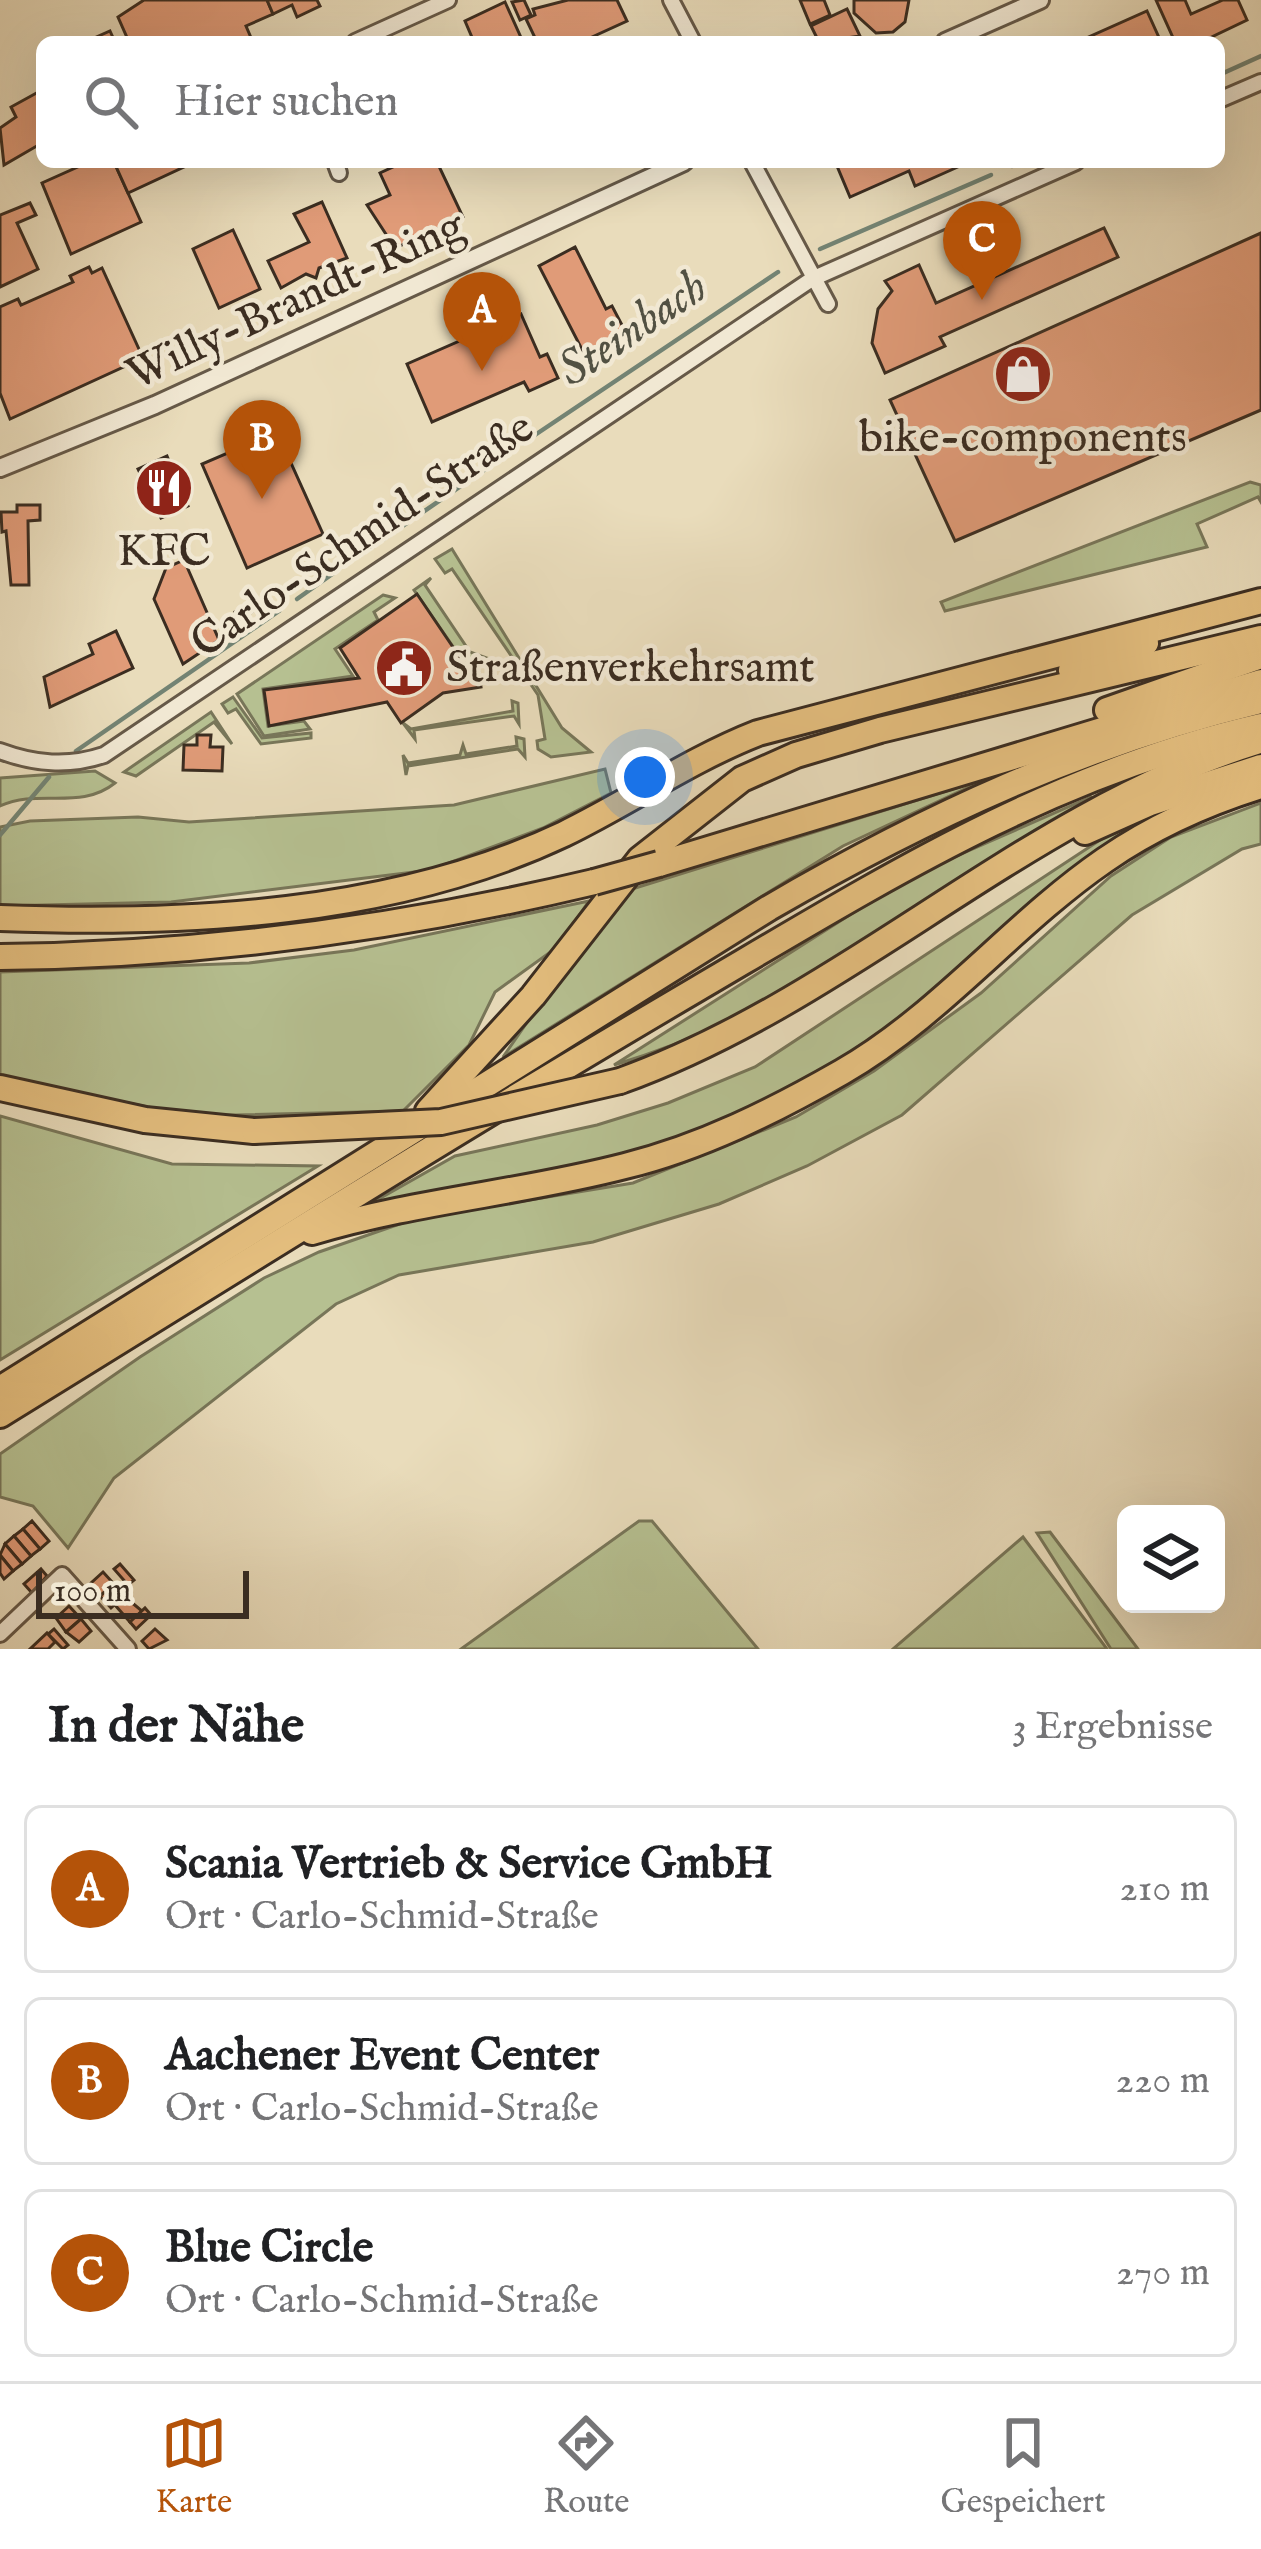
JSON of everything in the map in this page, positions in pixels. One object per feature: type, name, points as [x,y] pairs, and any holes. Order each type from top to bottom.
[{"type":"highway","points":[[947,715],[1261,602]]},
{"type":"highway","points":[[0,918],[109,920],[230,912],[430,881],[565,833],[682,767],[758,733],[1261,602]]},
{"type":"highway","points":[[392,1145],[460,1082],[533,996],[601,904],[682,821],[773,764],[947,715],[1261,638]]},
{"type":"highway","points":[[1012,753],[1097,714],[1261,656]]},
{"type":"highway","points":[[0,957],[289,940],[442,916],[659,864],[1012,753],[1261,682]]},
{"type":"highway","points":[[0,1389],[769,908],[886,842],[1057,764],[1261,701]]},
{"type":"highway","points":[[0,1415],[598,1047],[992,819],[1140,760],[1261,726]]},
{"type":"highway","points":[[0,1088],[145,1120],[254,1131],[441,1122],[620,1081],[692,1054],[771,1015],[1108,802],[1171,772],[1261,741]]},
{"type":"highway","points":[[969,888],[1150,802],[1261,767]]},
{"type":"highway","points":[[281,1241],[394,1209],[628,1166],[738,1126],[847,1069],[899,1034],[1104,861],[1179,817],[1261,786]]},
{"type":"street","points":[[368,36],[448,0]]},
{"type":"street","points":[[671,0],[690,36]]},
{"type":"street","points":[[959,36],[1040,0]]},
{"type":"street","points":[[1225,97],[1261,82]]},
{"type":"street","name":"Willy-Brandt-Ring","points":[[0,467],[155,405],[671,168]]},
{"type":"street","points":[[755,168],[828,304]]},
{"type":"street","name":"Carlo-Schmid-Straße","points":[[0,751],[25,760],[77,764],[104,755],[812,279],[1062,168]]},
{"type":"street","points":[[0,1634],[62,1575],[128,1649]]},
{"type":"green space","points":[[1250,482],[1261,485],[1261,502],[1258,497],[1197,524],[1207,547],[945,611],[941,602]]},
{"type":"green space","points":[[452,549],[562,728],[591,752],[551,757],[538,749],[537,741],[545,739],[538,695],[452,569],[445,573],[435,559]]},
{"type":"green space","points":[[431,578],[425,585],[470,652],[484,657],[463,661],[414,590]]},
{"type":"green space","points":[[383,595],[395,598],[374,612],[378,620],[335,649],[353,676],[263,689],[268,726],[304,721],[310,729],[264,736],[237,694]]},
{"type":"green space","points":[[233,697],[262,738],[311,733],[311,738],[261,744],[236,709],[228,713],[222,704]]},
{"type":"green space","points":[[512,701],[518,703],[519,724],[514,716],[414,730],[415,739],[403,723],[411,729],[513,711]]},
{"type":"green space","points":[[211,712],[232,744],[214,722],[136,776],[124,772]]},
{"type":"green space","points":[[516,737],[524,739],[525,757],[518,749],[408,766],[406,775],[403,755],[408,763],[460,755],[463,745],[466,754],[517,746]]},
{"type":"green space","points":[[605,769],[611,793],[543,828],[430,870],[171,902],[0,906],[0,827],[30,821],[138,817],[189,822],[454,805]]},
{"type":"green space","points":[[95,771],[115,783],[88,796],[29,799],[0,806],[0,778]]},
{"type":"green space","points":[[988,778],[843,846],[503,1057],[616,894]]},
{"type":"green space","points":[[1091,797],[1096,801],[864,950],[742,1015],[614,1065],[911,876]]},
{"type":"green space","points":[[1261,803],[1261,844],[1242,849],[1132,915],[902,1115],[807,1166],[719,1204],[593,1242],[399,1275],[336,1304],[114,1478],[68,1548],[33,1506],[0,1497],[0,1454],[264,1278],[319,1252],[414,1219],[633,1183],[796,1117],[874,1071],[981,993],[1111,876],[1171,837]]},
{"type":"green space","points":[[1129,821],[1135,833],[962,975],[843,1059],[779,1095],[712,1127],[608,1163],[370,1204],[455,1156],[597,1125],[668,1103],[755,1067]]},
{"type":"green space","points":[[589,901],[556,948],[495,992],[469,1045],[403,1111],[194,1116],[0,1078],[0,972],[249,963],[354,950]]},
{"type":"green space","points":[[0,1116],[172,1164],[318,1166],[0,1360]]},
{"type":"green space","points":[[639,1521],[652,1521],[758,1649],[461,1649]]},
{"type":"green space","points":[[1050,1532],[1138,1649],[1111,1649],[1037,1533]]},
{"type":"green space","points":[[1023,1537],[1107,1649],[893,1649]]},
{"type":"building","points":[[144,0],[267,0],[273,14],[246,26],[250,36],[126,36],[118,17]]},
{"type":"building","points":[[267,0],[317,0],[320,6],[297,17],[292,5],[273,14]]},
{"type":"building","points":[[524,0],[531,15],[520,20],[512,2]]},
{"type":"building","points":[[568,0],[617,0],[627,21],[594,36],[534,36],[526,19],[535,15],[533,9]]},
{"type":"building","points":[[800,0],[824,0],[830,15],[810,24]]},
{"type":"building","points":[[854,0],[909,0],[905,22],[893,32],[876,33],[854,13]]},
{"type":"building","points":[[1156,0],[1185,0],[1191,14],[1223,0],[1238,0],[1247,20],[1214,36],[1172,36]]},
{"type":"building","points":[[505,2],[520,36],[471,36],[465,21]]},
{"type":"building","points":[[847,9],[860,36],[816,36],[811,26]]},
{"type":"building","points":[[1147,11],[1158,36],[1091,36]]},
{"type":"building","points":[[36,93],[36,146],[4,165],[0,128],[16,117],[11,107]]},
{"type":"building","points":[[76,168],[117,168],[141,222],[71,254],[42,183]]},
{"type":"building","points":[[117,168],[182,168],[128,193]]},
{"type":"building","points":[[391,168],[440,168],[463,217],[395,248],[367,205],[390,195],[380,173]]},
{"type":"building","points":[[838,168],[956,168],[915,186],[909,171],[850,197]]},
{"type":"building","points":[[322,202],[347,258],[319,268],[316,278],[306,274],[281,288],[268,261],[309,242],[294,214]]},
{"type":"building","points":[[30,203],[36,215],[17,223],[38,269],[0,287],[0,215]]},
{"type":"building","points":[[1104,228],[1118,257],[940,337],[945,346],[885,373],[872,343],[878,309],[892,291],[885,281],[919,265],[936,303]]},
{"type":"building","points":[[233,230],[260,289],[219,308],[193,249]]},
{"type":"building","points":[[1261,233],[1261,410],[955,541],[890,400]]},
{"type":"building","points":[[575,247],[606,309],[612,306],[633,346],[591,367],[539,266]]},
{"type":"building","points":[[89,267],[92,273],[102,268],[143,358],[10,419],[0,393],[0,307],[18,299],[21,305],[73,282],[70,276]]},
{"type":"building","points":[[521,314],[540,357],[547,354],[558,378],[529,391],[524,382],[432,422],[407,364]]},
{"type":"building","points":[[277,432],[323,534],[247,568],[202,464]]},
{"type":"building","name":"KFC","points":[[167,456],[188,506],[161,518],[138,469]]},
{"type":"building","points":[[17,505],[40,505],[40,520],[28,521],[29,585],[11,585],[6,531],[2,532],[1,512],[17,512]]},
{"type":"building","points":[[184,560],[219,640],[183,664],[154,599],[166,568]]},
{"type":"building","points":[[417,594],[463,662],[477,660],[481,687],[443,693],[401,723],[387,702],[269,726],[264,690],[359,678],[340,648]]},
{"type":"building","points":[[249,604],[252,612],[239,621],[235,612]]},
{"type":"building","points":[[116,631],[133,668],[50,707],[44,677],[93,654],[89,644]]},
{"type":"building","points":[[197,735],[211,735],[210,747],[223,747],[222,771],[183,770],[184,745],[197,745]]},
{"type":"building","points":[[32,1521],[49,1541],[40,1549],[23,1529]]},
{"type":"building","points":[[23,1529],[40,1549],[31,1556],[14,1536]]},
{"type":"building","points":[[14,1536],[31,1556],[22,1564],[5,1544]]},
{"type":"building","points":[[5,1544],[22,1564],[13,1571],[0,1555]]},
{"type":"building","points":[[0,1555],[13,1571],[4,1579],[0,1573]]},
{"type":"building","points":[[120,1564],[134,1580],[128,1585],[114,1569]]},
{"type":"building","points":[[41,1569],[47,1576],[32,1593],[24,1584]]},
{"type":"building","points":[[103,1572],[114,1584],[100,1596],[90,1584]]},
{"type":"building","points":[[114,1584],[124,1596],[111,1608],[100,1596]]},
{"type":"building","points":[[124,1596],[142,1611],[130,1622],[115,1605]]},
{"type":"building","points":[[69,1606],[81,1619],[66,1632],[56,1618]]},
{"type":"building","points":[[145,1608],[151,1615],[136,1629],[130,1622]]},
{"type":"building","points":[[81,1619],[91,1631],[79,1642],[66,1632]]},
{"type":"building","points":[[54,1629],[68,1645],[63,1649],[48,1634]]},
{"type":"building","points":[[155,1629],[167,1640],[149,1649],[142,1641]]},
{"type":"building","points":[[47,1633],[55,1642],[48,1649],[30,1649]]},
{"type":"waterway","name":"Steinbach","points":[[1225,72],[1261,56]]},
{"type":"waterway","name":"Steinbach","points":[[820,249],[991,175]]},
{"type":"waterway","name":"Steinbach","points":[[523,443],[778,272]]},
{"type":"waterway","name":"Steinbach","points":[[359,556],[506,455]]},
{"type":"waterway","name":"Steinbach","points":[[297,599],[338,570]]},
{"type":"waterway","name":"Steinbach","points":[[76,751],[279,611]]},
{"type":"waterway","name":"Steinbach","points":[[0,835],[49,777]]},
{"type":"place","name":"Blue Circle","points":[[982,300]]},
{"type":"place","name":"Scania Vertrieb & Service GmbH","points":[[482,371]]},
{"type":"place","name":"bike-components","points":[[1023,374]]},
{"type":"place","name":"KFC","points":[[164,488]]},
{"type":"place","name":"Aachener Event Center","points":[[262,499]]},
{"type":"place","name":"Straßenverkehrsamt","points":[[404,668]]}]
